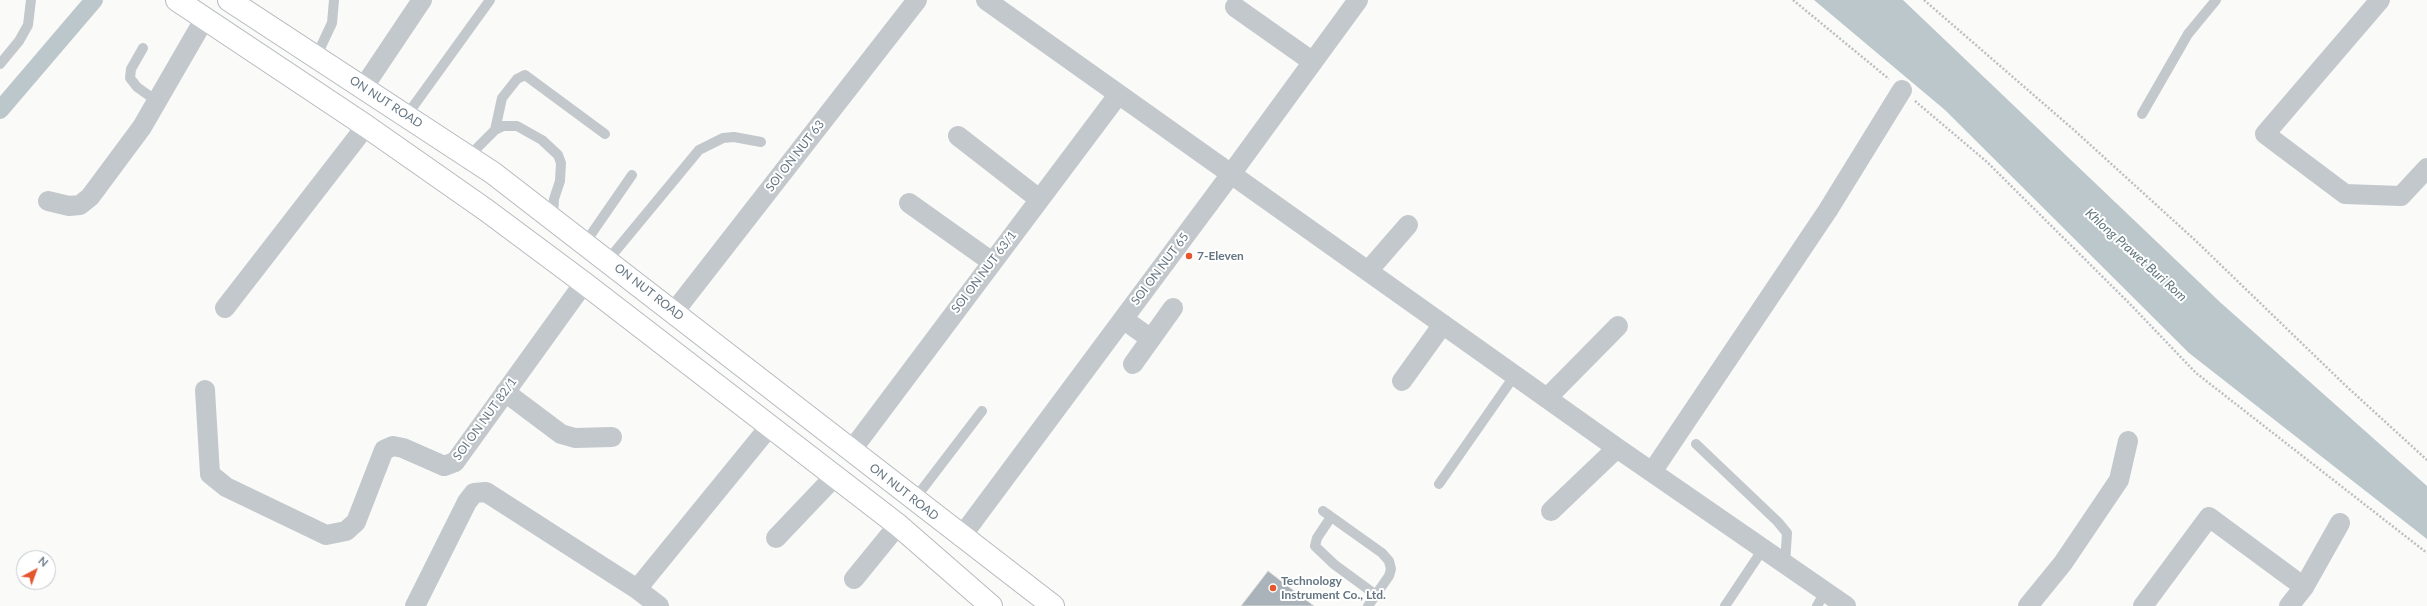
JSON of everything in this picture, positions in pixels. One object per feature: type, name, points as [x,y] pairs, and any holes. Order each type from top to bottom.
[{"type":"main road","points":[[177,0],[366,126],[486,210],[584,283],[898,525],[991,606]]},
{"type":"main road","name":"ON NUT ROAD","points":[[238,2],[316,57],[469,156],[608,260],[914,500],[1053,606]]},
{"type":"main road","points":[[942,563],[962,537]]},
{"type":"street","points":[[363,88],[422,0]]},
{"type":"street","name":"SOI ON NUT 63","points":[[674,312],[917,0]]},
{"type":"street","points":[[986,0],[1617,448],[1785,564],[1821,599],[1846,606]]},
{"type":"street","name":"SOI ON NUT 65","points":[[962,537],[1358,0]]},
{"type":"street","points":[[2380,0],[2264,134],[2345,194],[2401,196],[2427,168]]},
{"type":"street","points":[[1235,7],[1313,62]]},
{"type":"street","points":[[48,201],[69,206],[80,205],[90,197],[142,128],[205,18]]},
{"type":"street","points":[[1652,472],[1828,210],[1902,90]]},
{"type":"street","name":"SOI ON NUT 63/1","points":[[851,451],[1118,95]]},
{"type":"street","points":[[225,308],[366,126]]},
{"type":"street","points":[[958,136],[1039,199]]},
{"type":"street","points":[[909,203],[992,262]]},
{"type":"street","points":[[1368,271],[1408,224]]},
{"type":"street","name":"SOI ON NUT 82/1","points":[[205,390],[210,474],[226,487],[326,535],[346,531],[356,522],[384,450],[393,446],[403,448],[444,466],[455,462],[584,283]]},
{"type":"street","points":[[1133,364],[1173,308]]},
{"type":"street","points":[[1123,319],[1151,339]]},
{"type":"street","points":[[1402,381],[1444,324]]},
{"type":"street","points":[[1547,398],[1618,326]]},
{"type":"street","points":[[505,392],[562,434],[575,438],[612,437]]},
{"type":"street","points":[[637,589],[770,426]]},
{"type":"street","points":[[2028,606],[2063,563],[2119,480],[2128,441]]},
{"type":"street","points":[[1551,511],[1617,448]]},
{"type":"street","points":[[776,538],[835,476]]},
{"type":"street","points":[[415,606],[467,502],[474,493],[486,492],[637,589],[659,606]]},
{"type":"street","points":[[2143,606],[2209,516],[2304,587]]},
{"type":"street","points":[[2289,606],[2304,587],[2340,523]]},
{"type":"street","points":[[854,579],[898,525]]},
{"type":"lane","points":[[0,64],[19,41],[28,25],[31,0]]},
{"type":"lane","points":[[316,57],[332,23],[334,0]]},
{"type":"lane","points":[[407,115],[490,0]]},
{"type":"lane","points":[[2142,114],[2188,34],[2216,0]]},
{"type":"lane","points":[[143,48],[131,70],[130,78],[137,87],[158,102]]},
{"type":"lane","points":[[495,130],[502,98],[517,79],[525,75],[605,134]]},
{"type":"lane","points":[[469,156],[495,130],[503,126],[517,126],[542,140],[558,155],[561,163],[560,181],[554,199],[553,219]]},
{"type":"lane","points":[[608,260],[699,150],[723,138],[734,137],[761,142]]},
{"type":"lane","points":[[585,243],[632,175]]},
{"type":"lane","points":[[1439,484],[1515,375]]},
{"type":"lane","points":[[914,500],[982,411]]},
{"type":"lane","points":[[1696,444],[1778,522],[1787,533],[1785,564]]},
{"type":"lane","points":[[1368,606],[1376,595],[1391,569],[1389,561],[1382,553],[1327,514],[1315,546],[1319,552],[1376,595]]},
{"type":"lane","points":[[1725,606],[1763,549]]},
{"type":"path","points":[[1793,0],[1987,162],[2130,304],[2196,373],[2427,553]]},
{"type":"path","points":[[1924,0],[2074,130],[2196,241],[2345,385],[2427,460]]},
{"type":"water","name":"Khlong Prawet Buri Rom","points":[[1814,0],[1903,0],[2221,303],[2427,486],[2427,539],[2189,353],[1945,110]]},
{"type":"building","name":"Technology Instrument Co., Ltd.","points":[[1268,571],[1314,606],[1241,606]]},
{"type":"waterway","points":[[0,110],[94,0]]},
{"type":"place","name":"7-Eleven","points":[[1189,256]]},
{"type":"place","name":"Technology Instrument Co., Ltd.","points":[[1273,588]]}]
